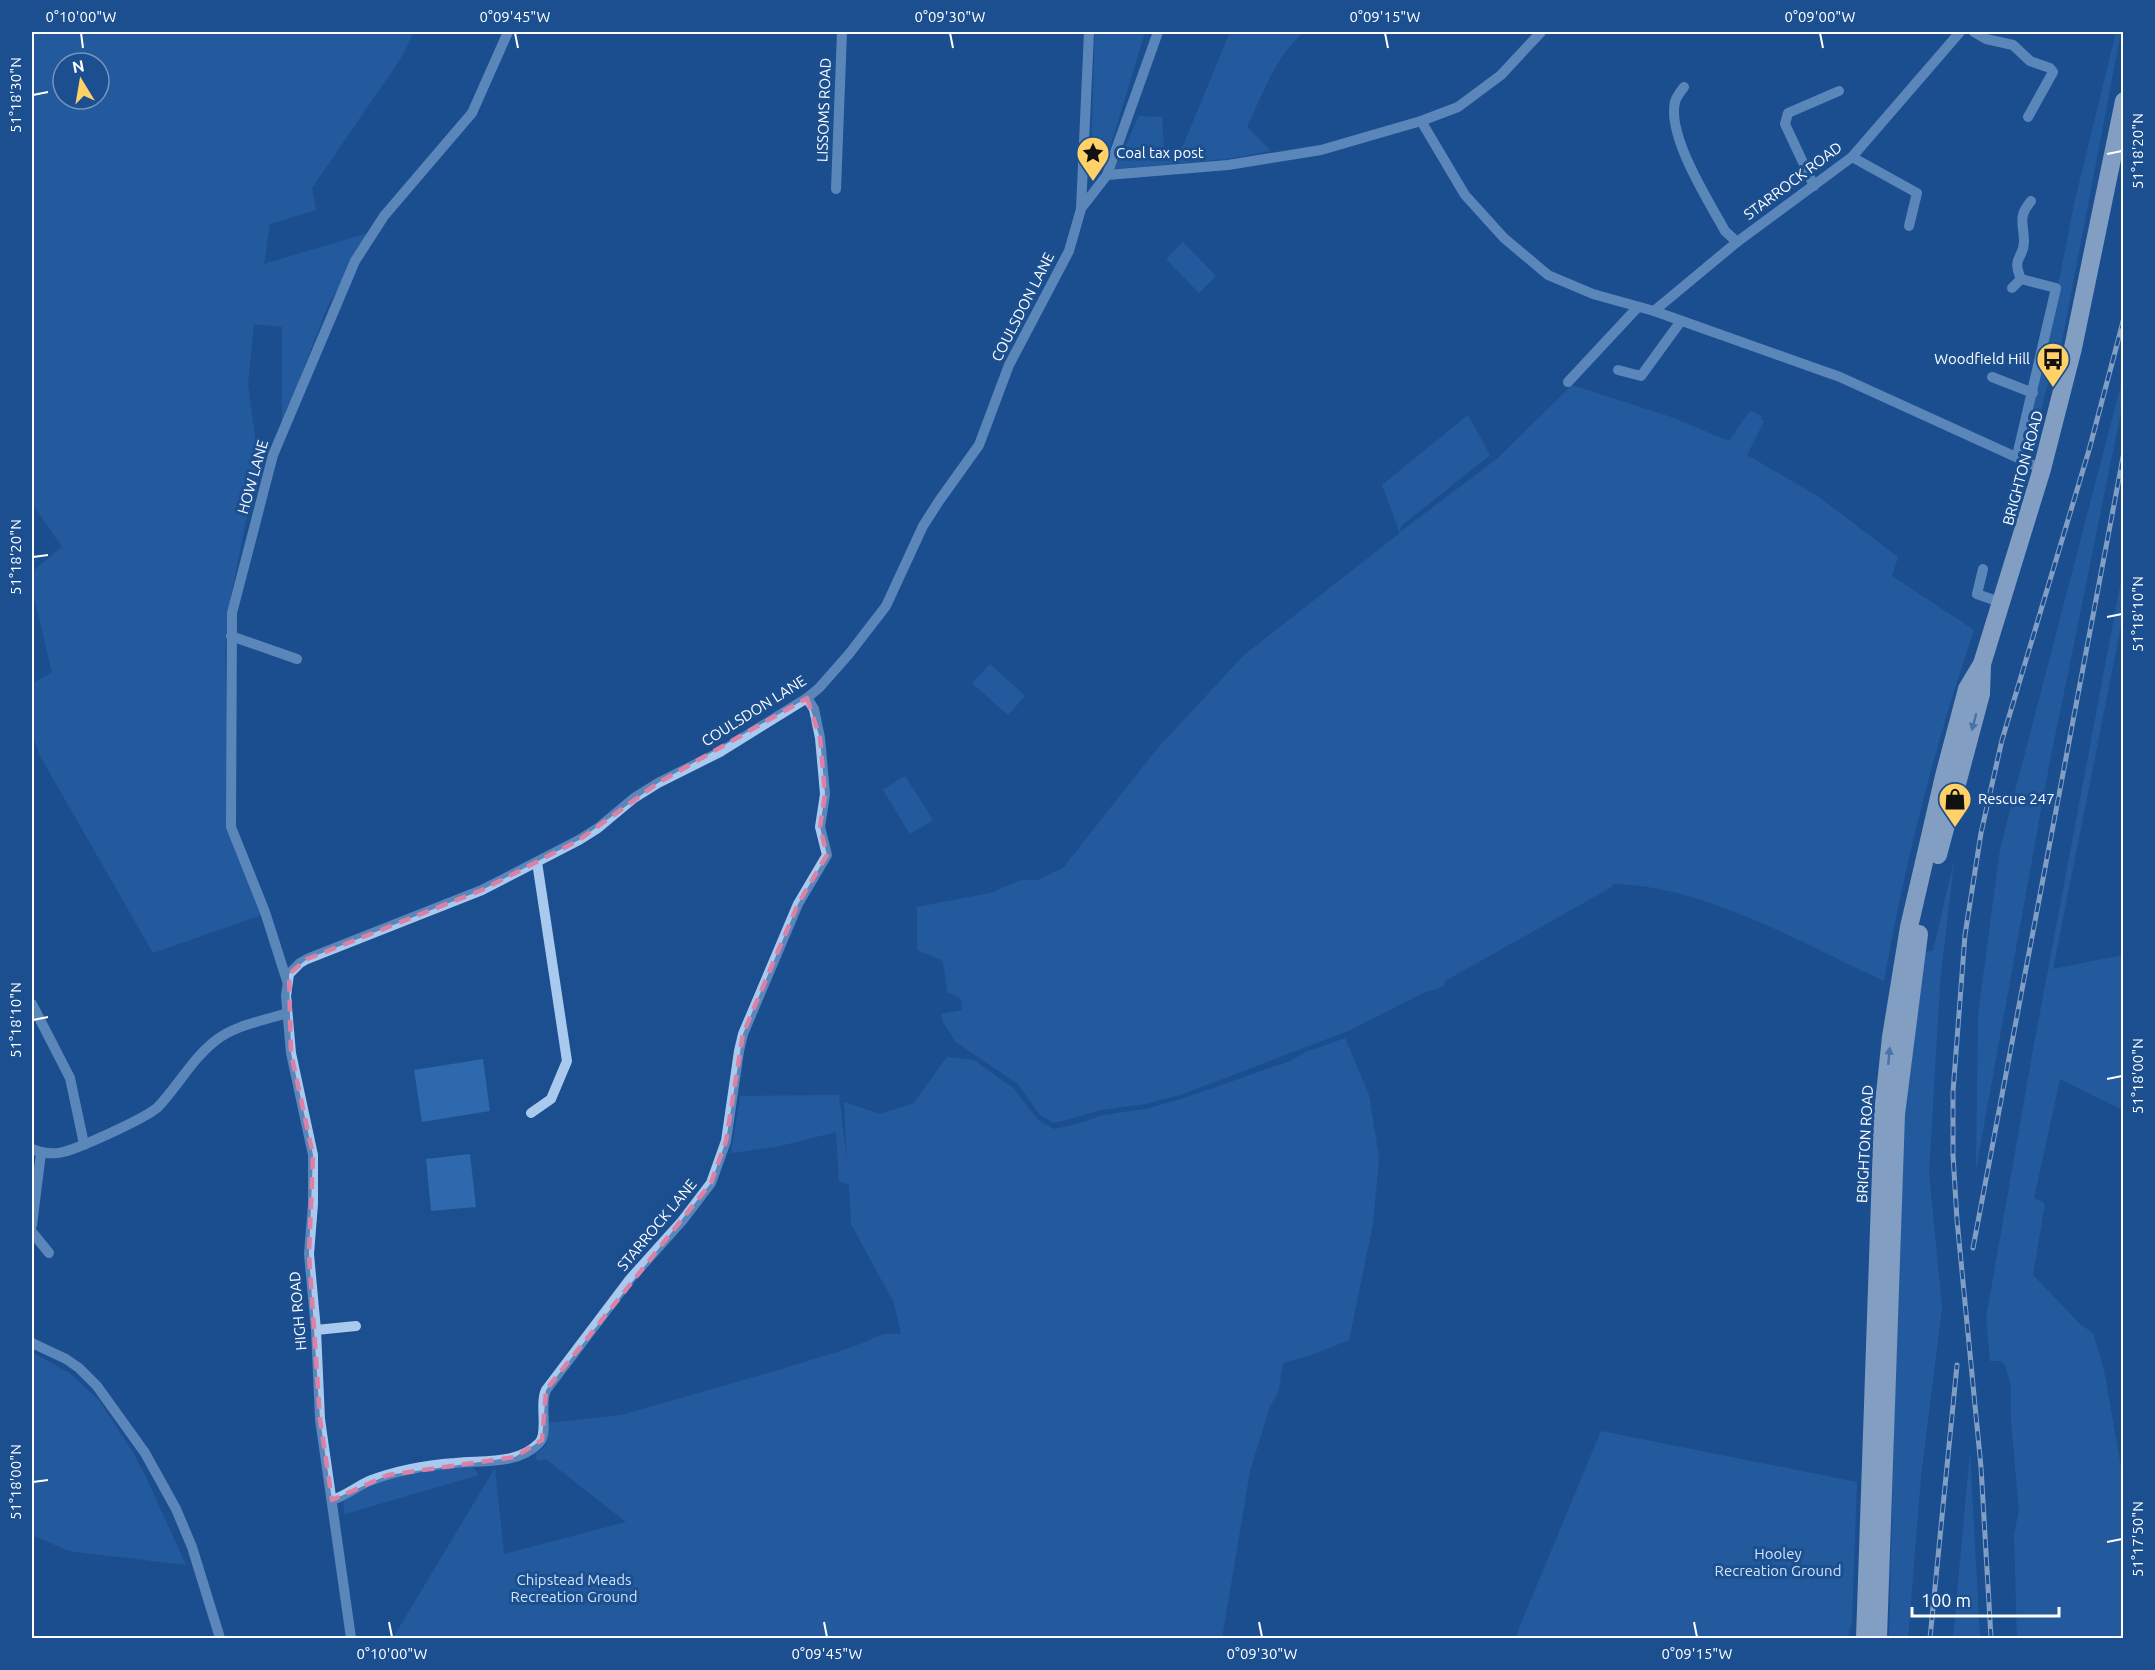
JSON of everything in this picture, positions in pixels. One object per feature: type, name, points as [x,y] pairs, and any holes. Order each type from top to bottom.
[{"type":"highway","name":"BRIGHTON ROAD","points":[[1865,1638],[1883,1113],[1891,1037],[1909,927],[1967,689],[1982,664],[2042,469],[2073,348],[2124,101]]},
{"type":"highway","name":"BRIGHTON ROAD","points":[[1878,1638],[1896,1114],[1920,928],[1981,694],[1982,664]]},
{"type":"street","name":"HOW LANE","points":[[287,981],[265,912],[231,827],[232,613],[273,455],[355,261],[384,216],[472,113],[508,32]]},
{"type":"street","name":"LISSOMS ROAD","points":[[836,189],[842,32]]},
{"type":"street","name":"COULSDON LANE","points":[[287,981],[294,968],[307,958],[482,890],[589,834],[634,798],[658,783],[720,752],[807,698],[819,688],[878,620],[894,594],[923,526],[979,445],[1009,365],[1069,251],[1082,209],[1089,32]]},
{"type":"street","name":"COULSDON LANE","points":[[1082,209],[1107,175],[1158,32]]},
{"type":"street","points":[[1107,175],[1228,165],[1321,150],[1420,121],[1458,108],[1501,75],[1541,32]]},
{"type":"street","name":"STARROCK ROAD","points":[[1654,311],[1737,242],[1851,157],[1960,32]]},
{"type":"street","points":[[1974,32],[1986,39],[2008,42],[2030,61],[2050,68],[2053,72],[2028,117]]},
{"type":"street","points":[[1684,87],[1675,100],[1673,117],[1677,137],[1725,231],[1737,242]]},
{"type":"street","points":[[1814,186],[1785,124],[1785,108],[1839,91]]},
{"type":"street","points":[[1420,121],[1465,195],[1504,238],[1548,275],[1593,294],[1654,311],[1840,378],[2042,469]]},
{"type":"street","points":[[1851,157],[1917,193],[1909,226]]},
{"type":"street","points":[[2021,279],[2017,268],[2018,257],[2024,246],[2021,225],[2023,211],[2031,201]]},
{"type":"street","points":[[2017,456],[2056,288],[2021,279]]},
{"type":"street","points":[[2012,288],[2021,279]]},
{"type":"street","points":[[1568,382],[1637,308]]},
{"type":"street","points":[[1618,370],[1641,376],[1681,321]]},
{"type":"street","points":[[1992,377],[2033,393]]},
{"type":"street","points":[[1983,569],[1977,594],[2002,603]]},
{"type":"street","points":[[231,636],[297,659]]},
{"type":"street","name":"STARROCK LANE","points":[[332,1500],[388,1475],[453,1463],[500,1460],[515,1457],[538,1445],[543,1435],[542,1402],[546,1390],[630,1279],[682,1221],[711,1183],[726,1141],[743,1034],[798,904],[827,855],[820,827],[825,794],[820,738],[814,709],[807,698]]},
{"type":"street","points":[[531,1113],[551,1099],[567,1061],[537,862]]},
{"type":"street","name":"HIGH ROAD","points":[[287,981],[291,1053],[313,1155],[313,1204],[309,1254],[316,1330],[320,1419],[351,1638]]},
{"type":"street","points":[[32,1004],[70,1078],[84,1144]]},
{"type":"street","points":[[32,1225],[36,1151],[62,1153],[143,1117],[156,1109],[204,1050],[225,1034],[287,1013]]},
{"type":"street","points":[[32,1232],[49,1253]]},
{"type":"street","points":[[316,1330],[356,1326]]},
{"type":"street","points":[[32,1343],[66,1359],[79,1368],[97,1386],[145,1453],[176,1509],[192,1547],[206,1586],[220,1638]]},
{"type":"highlighted area","points":[[807,698],[820,738],[825,794],[820,827],[827,855],[798,904],[743,1034],[726,1141],[711,1183],[546,1390],[542,1440],[515,1457],[388,1475],[332,1500],[320,1419],[309,1254],[313,1155],[291,1053],[289,974],[307,959],[482,890],[579,840],[658,783]]},
{"type":"green space","points":[[32,32],[414,32],[401,58],[312,188],[316,210],[270,224],[264,264],[375,231],[328,305],[282,425],[282,327],[254,324],[248,384],[258,460],[228,611],[225,652],[230,828],[262,915],[153,953],[40,756],[32,734],[32,684],[52,672],[32,589],[32,572],[62,547],[32,503]]},
{"type":"green space","points":[[1095,32],[1145,32],[1108,154],[1091,153]]},
{"type":"green space","points":[[1230,32],[1304,32],[1285,52],[1264,89],[1247,127],[1271,151],[1226,159],[1115,169],[1139,116],[1162,117],[1164,153],[1180,153]]},
{"type":"green space","points":[[2116,32],[2121,32],[2061,346],[2045,393],[2034,446],[2027,451],[2022,450],[2037,393],[2075,200]]},
{"type":"green space","points":[[1183,242],[1216,276],[1199,293],[1166,259]]},
{"type":"green space","points":[[2123,377],[2123,402],[2049,766],[1976,1169],[1978,1015],[2000,849]]},
{"type":"green space","points":[[1572,385],[1671,417],[1729,441],[1750,411],[1762,416],[1761,419],[1764,421],[1747,455],[1816,495],[1898,557],[1892,576],[1974,630],[1946,716],[1922,804],[1901,892],[1884,981],[1786,934],[1717,905],[1682,894],[1647,887],[1613,884],[1610,888],[1445,981],[1444,986],[1421,994],[1348,1031],[1183,1094],[1145,1104],[1102,1110],[1054,1123],[1040,1115],[1018,1084],[956,1042],[943,1022],[941,1014],[962,1010],[961,999],[947,992],[943,961],[917,950],[917,907],[990,893],[1021,880],[1038,880],[1063,868],[1157,749],[1243,656],[1400,533],[1382,485],[1468,415],[1490,455],[1401,526],[1400,532],[1498,458]]},
{"type":"green space","points":[[2123,570],[2123,616],[2053,969],[2123,955],[2123,1110],[2060,1079],[2034,1198],[2045,1203],[2033,1275],[2081,1325],[2093,1333],[2104,1370],[2123,1479],[2123,1638],[2017,1638],[2014,1534],[2019,1511],[2011,1421],[2011,1386],[2005,1365],[2001,1361],[1990,1361],[1986,1318],[2033,1050]]},
{"type":"green space","points":[[990,664],[1025,696],[1008,715],[972,683]]},
{"type":"green space","points":[[905,776],[933,820],[910,834],[883,790]]},
{"type":"green space","points":[[1954,861],[1940,984],[1929,1173],[1942,1307],[1921,1477],[1908,1638],[1889,1638],[1902,1116],[1923,952],[1933,951]]},
{"type":"green space","name":"Chipstead Meads Recreation Ground","points":[[1345,1038],[1369,1095],[1379,1158],[1373,1224],[1349,1340],[1309,1356],[1283,1363],[1278,1393],[1270,1406],[1250,1471],[1222,1638],[393,1638],[495,1468],[504,1554],[626,1522],[546,1459],[537,1461],[536,1454],[546,1445],[549,1423],[622,1415],[850,1348],[884,1334],[901,1334],[894,1303],[851,1224],[849,1185],[839,1181],[836,1132],[776,1147],[731,1153],[740,1096],[839,1095],[847,1163],[844,1102],[880,1114],[914,1103],[947,1057],[974,1060],[1013,1088],[1038,1120],[1054,1129],[1104,1115],[1146,1109],[1184,1098],[1290,1061],[1306,1052]]},
{"type":"green space","points":[[483,1059],[490,1111],[422,1122],[414,1070]]},
{"type":"green space","points":[[470,1154],[476,1207],[431,1211],[426,1159]]},
{"type":"green space","points":[[32,1352],[69,1373],[99,1400],[145,1475],[186,1565],[69,1551],[32,1535]]},
{"type":"green space","name":"Hooley Recreation Ground","points":[[1601,1431],[1857,1482],[1852,1620],[1848,1638],[1515,1638]]},
{"type":"green space","points":[[1970,1452],[1980,1638],[1953,1638]]},
{"type":"green space","points":[[472,1466],[479,1475],[345,1514],[344,1501],[351,1493],[364,1487],[403,1476]]},
{"type":"railway","points":[[1991,1638],[1981,1467],[1957,1220],[1953,1155],[1953,1092],[1965,935],[1981,833],[2002,740],[2089,450],[2124,318]]},
{"type":"railway","points":[[1973,1248],[2124,452]]},
{"type":"railway","points":[[1930,1638],[1957,1365]]},
{"type":"place","name":"Coal tax post","points":[[1093,182]]},
{"type":"place","name":"Woodfield Hill","points":[[2053,388]]},
{"type":"place","name":"Rescue 247","points":[[1955,828]]}]
